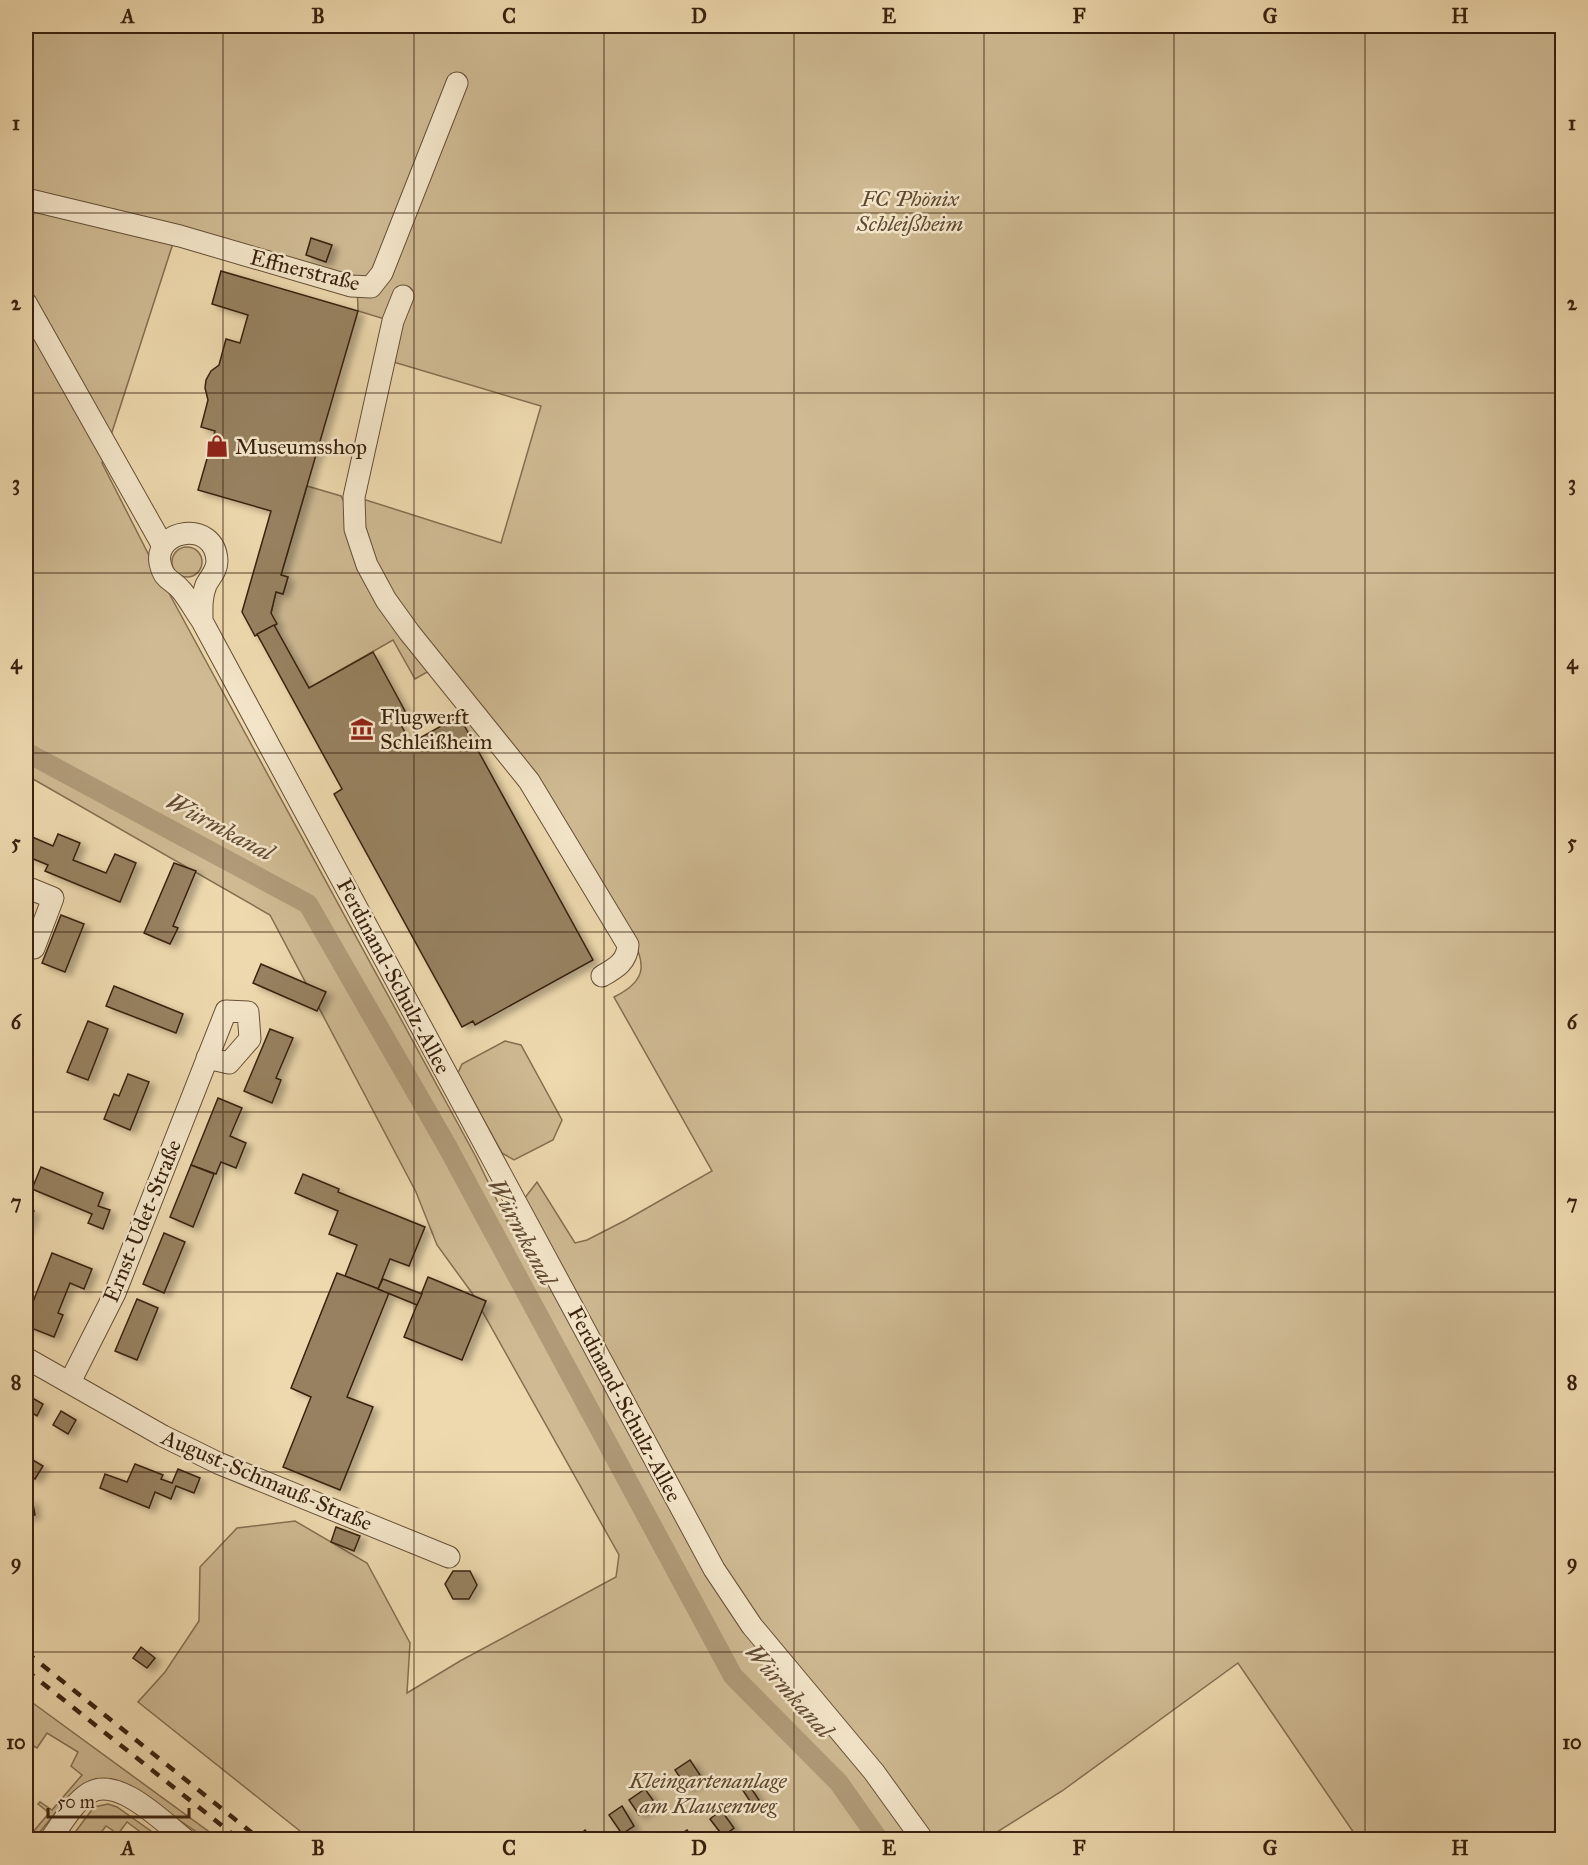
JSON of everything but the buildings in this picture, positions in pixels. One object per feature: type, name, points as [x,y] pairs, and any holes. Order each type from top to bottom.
[{"type":"street","name":"Effnerstraße","points":[[26,199],[180,237],[351,286],[371,287],[382,273],[457,83]]},
{"type":"street","points":[[403,296],[393,321],[354,496],[355,528],[368,565],[386,600],[529,781],[628,945],[628,954],[623,962],[602,976]]},
{"type":"street","points":[[26,303],[163,546],[175,535],[189,532],[205,537],[214,547],[217,562],[201,600],[202,621]]},
{"type":"street","name":"Ferdinand-Schulz-Allee","points":[[163,546],[160,561],[168,580],[180,588],[202,621],[714,1569],[752,1626],[874,1772],[923,1839]]},
{"type":"street","points":[[26,887],[53,898],[34,948],[26,945]]},
{"type":"street","name":"Ernst-Udet-Straße","points":[[70,1382],[115,1293],[207,1058]]},
{"type":"street","name":"August-Schmauß-Straße","points":[[26,1358],[163,1436],[218,1463],[449,1557]]},
{"type":"street","points":[[50,1839],[89,1793],[110,1789],[127,1794],[186,1839]]},
{"type":"green space","points":[[26,26],[1562,26],[1562,1839],[1358,1839],[1238,1663],[1062,1791],[986,1839],[310,1839],[138,1702],[165,1672],[199,1621],[200,1567],[237,1528],[295,1521],[367,1563],[410,1643],[407,1693],[460,1661],[616,1577],[619,1555],[472,1293],[437,1245],[416,1192],[270,915],[26,775]],"holes":[[[177,231],[357,280],[358,311],[398,323],[390,361],[541,406],[501,543],[366,500],[361,502],[370,560],[437,659],[629,930],[638,951],[641,969],[634,983],[614,997],[712,1171],[626,1220],[587,1240],[575,1243],[537,1182],[507,1221],[476,1157],[158,573],[102,463]]]},
{"type":"green space","points":[[307,486],[341,496],[435,676],[427,672],[415,679],[393,640],[309,688],[274,625],[271,613],[276,592],[283,594],[288,577],[281,575]]},
{"type":"green space","points":[[187,547],[198,551],[202,562],[198,573],[187,577],[176,573],[172,562],[176,551]]},
{"type":"green space","points":[[505,1041],[521,1045],[562,1120],[553,1140],[514,1160],[502,1153],[458,1073],[462,1064]]},
{"type":"green space","points":[[26,1698],[208,1831],[204,1837],[138,1792],[66,1800],[34,1839],[27,1839],[49,1813],[38,1804],[40,1802],[52,1810],[82,1775],[71,1766],[78,1752],[47,1733],[37,1748],[26,1742]]},
{"type":"green space","points":[[108,1804],[117,1807],[162,1839],[150,1839],[127,1822],[118,1834],[106,1826],[96,1839],[70,1839],[94,1807]]},
{"type":"waterway","name":"Würmkanal","points":[[26,752],[308,904],[447,1146],[733,1676],[839,1783],[879,1840]]},
{"type":"railway","points":[[26,1652],[261,1840]]},
{"type":"railway","points":[[26,1670],[240,1840]]},
{"type":"place","name":"Museumsshop","points":[[217,446]]},
{"type":"place","name":"Flugwerft Schleißheim","points":[[362,729]]},
{"type":"park label","name":"FC Phönix Schleißheim","points":[[910,210]]},
{"type":"park label","name":"Kleingartenanlage am Klausenweg","points":[[708,1793]]}]
